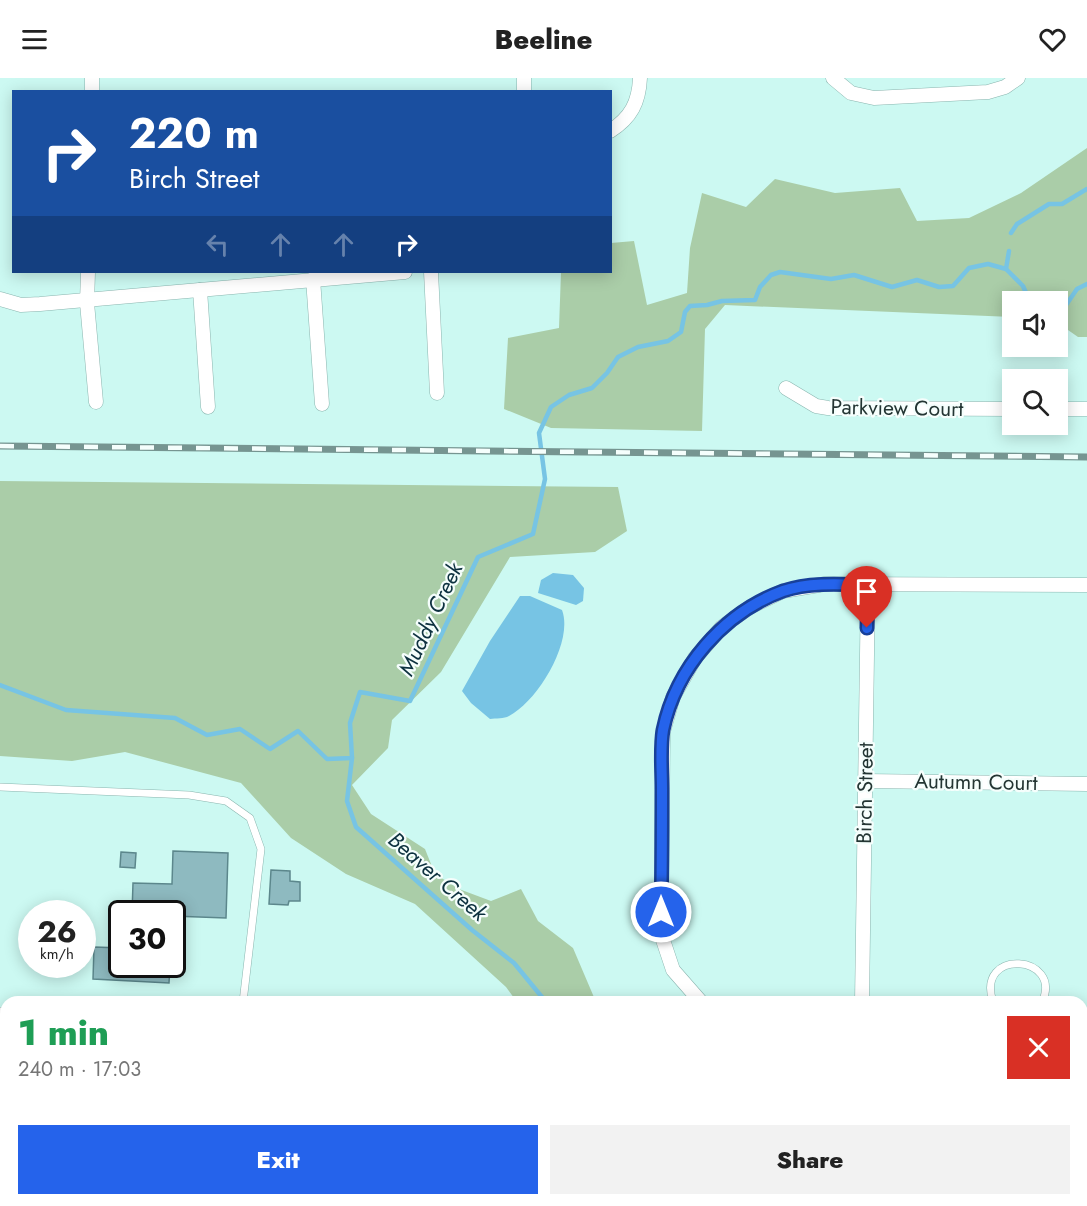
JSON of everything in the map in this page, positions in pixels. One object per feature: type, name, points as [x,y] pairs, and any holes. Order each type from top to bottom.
[{"type":"street","points":[[612,129],[633,111],[637,103],[640,78]]},
{"type":"street","points":[[833,78],[851,93],[874,98],[988,92],[1005,87],[1018,78]]},
{"type":"street","points":[[88,273],[96,402]]},
{"type":"street","points":[[0,299],[21,304],[392,273]]},
{"type":"street","points":[[431,273],[437,393]]},
{"type":"street","points":[[313,279],[322,404]]},
{"type":"street","points":[[200,290],[208,407]]},
{"type":"street","name":"Parkview Court","points":[[786,388],[816,406],[828,408],[1002,409]]},
{"type":"street","points":[[1068,409],[1087,410]]},
{"type":"street","points":[[696,996],[673,970],[661,934],[663,732],[673,697],[695,658],[722,627],[750,607],[783,591],[825,584],[1087,585]]},
{"type":"street","name":"Birch Street","points":[[862,996],[868,585]]},
{"type":"street","name":"Autumn Court","points":[[865,781],[1087,784]]},
{"type":"lane","points":[[0,787],[189,795],[226,801],[250,818],[261,849],[244,996]]},
{"type":"lane","points":[[992,996],[990,986],[999,970],[1015,963],[1024,963],[1038,972],[1043,980],[1043,996]]},
{"type":"green space","points":[[1087,148],[1087,337],[1078,337],[1068,330],[1068,291],[1002,291],[1002,317],[725,305],[705,329],[702,431],[551,428],[504,409],[508,338],[559,328],[561,273],[612,273],[612,243],[634,241],[647,305],[687,293],[690,248],[702,193],[746,207],[775,179],[835,193],[900,188],[917,221],[969,218],[1021,193]]},
{"type":"green space","points":[[0,481],[618,487],[627,531],[595,552],[510,557],[441,672],[392,720],[388,748],[352,785],[371,814],[425,849],[435,874],[459,889],[491,901],[521,889],[538,921],[573,948],[593,996],[513,996],[506,987],[415,904],[346,874],[291,838],[241,783],[125,752],[72,761],[0,756]]},
{"type":"water","points":[[553,573],[573,575],[584,588],[583,601],[576,605],[538,593],[541,580]]},
{"type":"water","points":[[520,596],[530,596],[562,610],[563,638],[551,670],[531,698],[509,716],[490,719],[471,703],[462,691],[490,641]]},
{"type":"building","points":[[173,851],[228,853],[226,918],[186,917],[186,900],[132,900],[133,883],[172,884]]},
{"type":"building","points":[[121,852],[136,853],[135,868],[120,867]]},
{"type":"building","points":[[271,870],[290,871],[290,881],[300,882],[300,901],[289,901],[288,905],[269,904]]},
{"type":"building","points":[[96,947],[108,948],[108,978],[169,978],[169,983],[93,979],[96,978]]},
{"type":"waterway","points":[[1011,233],[1017,224],[1049,204],[1062,204],[1087,189]]},
{"type":"waterway","points":[[1006,269],[1009,251]]},
{"type":"waterway","name":"Muddy Creek","points":[[0,685],[66,710],[175,718],[207,735],[240,729],[270,749],[298,731],[327,759],[352,758],[350,723],[360,692],[410,701],[478,557],[533,534],[545,479],[539,433],[551,407],[569,395],[592,388],[607,373],[618,357],[638,347],[668,341],[681,332],[685,312],[690,306],[722,301],[755,300],[760,287],[771,275],[780,272],[831,279],[854,275],[892,287],[917,280],[939,287],[953,286],[969,268],[988,264],[1006,269],[1025,291]]},
{"type":"waterway","name":"Muddy Creek","points":[[1068,302],[1077,289],[1087,284]]},
{"type":"waterway","name":"Beaver Creek","points":[[352,758],[347,801],[356,827],[472,930],[514,963],[541,996]]},
{"type":"railway","points":[[0,446],[1087,457]]},
{"type":"route","points":[[661,912],[663,732],[673,697],[695,658],[722,627],[750,607],[783,591],[825,584],[868,585],[867,628]]}]
